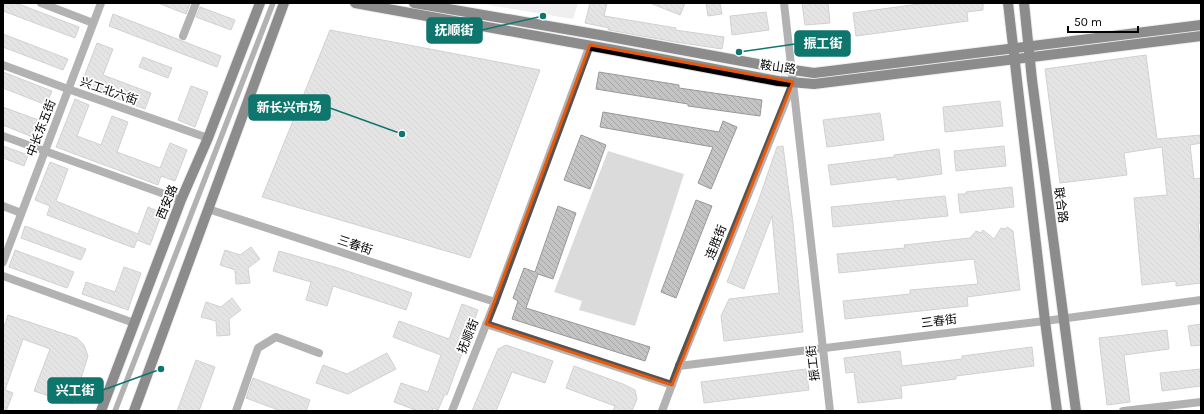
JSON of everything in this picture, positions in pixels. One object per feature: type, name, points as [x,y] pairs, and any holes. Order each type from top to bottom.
[{"type":"main road","name":"西安路","points":[[101,411],[181,200],[208,138],[260,3]]},
{"type":"main road","points":[[134,411],[284,3]]},
{"type":"main road","name":"鞍山路","points":[[355,3],[590,45],[778,82],[814,84],[1201,36]]},
{"type":"main road","name":"鞍山路","points":[[414,3],[814,73],[1201,26]]},
{"type":"main road","points":[[1008,3],[1057,411]]},
{"type":"main road","name":"联合路","points":[[1024,3],[1029,58],[1076,411]]},
{"type":"street","points":[[41,3],[93,22]]},
{"type":"street","name":"中长东五街","points":[[3,262],[101,3]]},
{"type":"street","points":[[183,36],[196,3]]},
{"type":"street","name":"振工街","points":[[784,3],[830,411]]},
{"type":"street","name":"抚顺街","points":[[452,411],[495,302],[590,45]]},
{"type":"street","name":"兴工北六街","points":[[3,65],[208,138]]},
{"type":"street","name":"连胜街","points":[[662,411],[793,82]]},
{"type":"street","points":[[3,136],[181,200]]},
{"type":"street","points":[[3,206],[21,213]]},
{"type":"street","name":"三春街","points":[[208,209],[495,302]]},
{"type":"street","points":[[3,276],[134,324]]},
{"type":"street","name":"三春街","points":[[679,366],[823,347],[1045,321],[1201,300]]},
{"type":"street","points":[[486,324],[672,385]]},
{"type":"street","points":[[236,411],[258,348],[276,337],[319,353]]},
{"type":"street","points":[[1123,411],[1201,402]]},
{"type":"lane","points":[[115,411],[273,3]]},
{"type":"highlighted area","points":[[590,45],[793,82],[672,385],[486,324]]},
{"type":"shaded area","points":[[477,3],[578,3],[573,19]]},
{"type":"shaded area","points":[[608,151],[684,174],[635,326],[579,310],[582,301],[554,292]]},
{"type":"building","points":[[3,3],[16,3],[79,27],[75,38],[3,11]]},
{"type":"building","points":[[158,3],[190,3],[186,14]]},
{"type":"building","points":[[590,3],[607,3],[604,16],[676,28],[675,30],[724,37],[722,49],[608,30],[609,28],[585,23]]},
{"type":"building","points":[[650,3],[685,3],[680,15]]},
{"type":"building","points":[[706,3],[720,3],[722,14],[708,16]]},
{"type":"building","points":[[802,3],[828,3],[830,23],[805,25]]},
{"type":"building","points":[[926,3],[983,3],[983,10],[967,12],[968,21],[856,36],[853,13]]},
{"type":"building","points":[[200,7],[235,20],[231,30],[196,17]]},
{"type":"building","points":[[766,12],[769,30],[732,35],[730,16]]},
{"type":"building","points":[[113,14],[221,56],[217,67],[109,26]]},
{"type":"building","points":[[330,30],[540,70],[470,258],[262,197]]},
{"type":"building","points":[[3,34],[68,59],[63,70],[3,47]]},
{"type":"building","points":[[97,43],[113,49],[103,75],[151,93],[145,109],[81,85]]},
{"type":"building","points":[[1146,55],[1157,139],[1201,135],[1201,143],[1190,145],[1194,179],[1201,178],[1201,223],[1198,223],[1201,248],[1201,283],[1176,286],[1176,281],[1142,285],[1134,198],[1167,195],[1162,147],[1124,153],[1127,175],[1060,183],[1045,69]]},
{"type":"building","points":[[143,57],[172,68],[168,78],[139,67]]},
{"type":"building","points":[[3,72],[52,91],[46,105],[3,88]]},
{"type":"building","points":[[599,72],[679,85],[679,88],[762,100],[760,116],[688,106],[688,104],[596,89]]},
{"type":"building","points":[[191,86],[208,92],[195,127],[178,120]]},
{"type":"building","points":[[75,99],[89,105],[77,136],[101,145],[112,116],[128,122],[117,152],[160,168],[170,143],[187,150],[175,181],[161,176],[158,185],[56,147]]},
{"type":"building","points":[[1000,101],[1003,126],[945,132],[943,107]]},
{"type":"building","points":[[3,107],[41,121],[35,138],[3,125]]},
{"type":"building","points":[[603,112],[719,132],[723,121],[737,127],[711,189],[698,183],[713,147],[600,127]]},
{"type":"building","points":[[880,113],[884,140],[827,147],[823,120]]},
{"type":"building","points":[[581,135],[606,145],[590,189],[564,180]]},
{"type":"building","points":[[3,146],[28,155],[24,166],[3,158]]},
{"type":"building","points":[[783,146],[793,223],[803,332],[724,341],[721,316],[729,299],[779,293],[772,216],[744,289],[727,282],[777,147]]},
{"type":"building","points":[[1004,146],[1006,166],[956,171],[954,151]]},
{"type":"building","points":[[939,149],[942,174],[897,180],[897,177],[831,185],[828,165],[894,157],[894,155]]},
{"type":"building","points":[[50,162],[68,169],[56,201],[138,234],[148,207],[162,213],[150,245],[137,240],[134,248],[47,215],[50,206],[35,200]]},
{"type":"building","points":[[1012,187],[1014,207],[960,213],[958,194]]},
{"type":"building","points":[[945,196],[948,216],[833,227],[831,207]]},
{"type":"building","points":[[696,200],[712,206],[676,298],[661,292]]},
{"type":"building","points":[[558,206],[576,213],[553,279],[538,274],[526,308],[650,347],[645,361],[512,319],[518,301],[513,298],[524,268],[535,272]]},
{"type":"building","points":[[25,226],[86,249],[81,260],[21,238]]},
{"type":"building","points":[[1007,227],[1013,231],[1020,290],[967,297],[968,306],[845,319],[843,301],[910,294],[910,290],[978,284],[974,259],[839,273],[837,254],[905,248],[904,245],[970,238],[976,231],[981,233],[983,230],[994,239],[1001,228],[1006,229]]},
{"type":"building","points":[[251,247],[260,259],[248,268],[250,283],[236,284],[235,270],[220,265],[225,250],[240,255]]},
{"type":"building","points":[[15,250],[74,272],[67,288],[9,267]]},
{"type":"building","points":[[279,251],[338,268],[412,293],[406,310],[333,286],[327,306],[306,300],[311,282],[273,271]]},
{"type":"building","points":[[124,267],[141,273],[128,310],[82,294],[86,282],[115,292]]},
{"type":"building","points":[[232,298],[241,310],[229,319],[230,335],[217,336],[216,321],[201,317],[206,302],[221,307]]},
{"type":"building","points":[[462,304],[478,310],[447,395],[445,394],[438,410],[433,408],[432,411],[418,411],[394,402],[401,383],[428,392],[441,355],[393,337],[399,321],[449,339]]},
{"type":"building","points":[[8,315],[77,338],[84,345],[88,356],[73,404],[34,391],[50,349],[23,339],[5,390],[13,393],[6,411],[3,411],[3,330]]},
{"type":"building","points":[[1201,324],[1201,345],[1191,346],[1188,326]]},
{"type":"building","points":[[1167,330],[1169,349],[1124,355],[1130,402],[1107,405],[1099,338]]},
{"type":"building","points":[[506,345],[553,361],[545,383],[512,372],[496,411],[472,411],[498,349]]},
{"type":"building","points":[[1032,347],[1034,366],[956,376],[956,379],[901,386],[902,398],[858,403],[854,372],[846,373],[844,358],[900,351],[902,366],[962,359],[962,356]]},
{"type":"building","points":[[387,353],[396,369],[348,394],[316,383],[323,365],[347,374]]},
{"type":"building","points":[[196,360],[215,367],[199,411],[177,411]]},
{"type":"building","points":[[574,366],[635,390],[637,399],[632,411],[613,411],[615,406],[566,388]]},
{"type":"building","points":[[806,369],[809,390],[704,403],[701,382]]},
{"type":"building","points":[[1201,369],[1201,386],[1162,391],[1160,373]]},
{"type":"building","points":[[253,378],[310,400],[306,411],[281,411],[246,398]]},
{"type":"place","name":"抚顺街","points":[[543,16]]},
{"type":"place","name":"振工街","points":[[739,52]]},
{"type":"place","name":"新长兴市场","points":[[402,134]]},
{"type":"place","name":"兴工街","points":[[161,369]]}]
